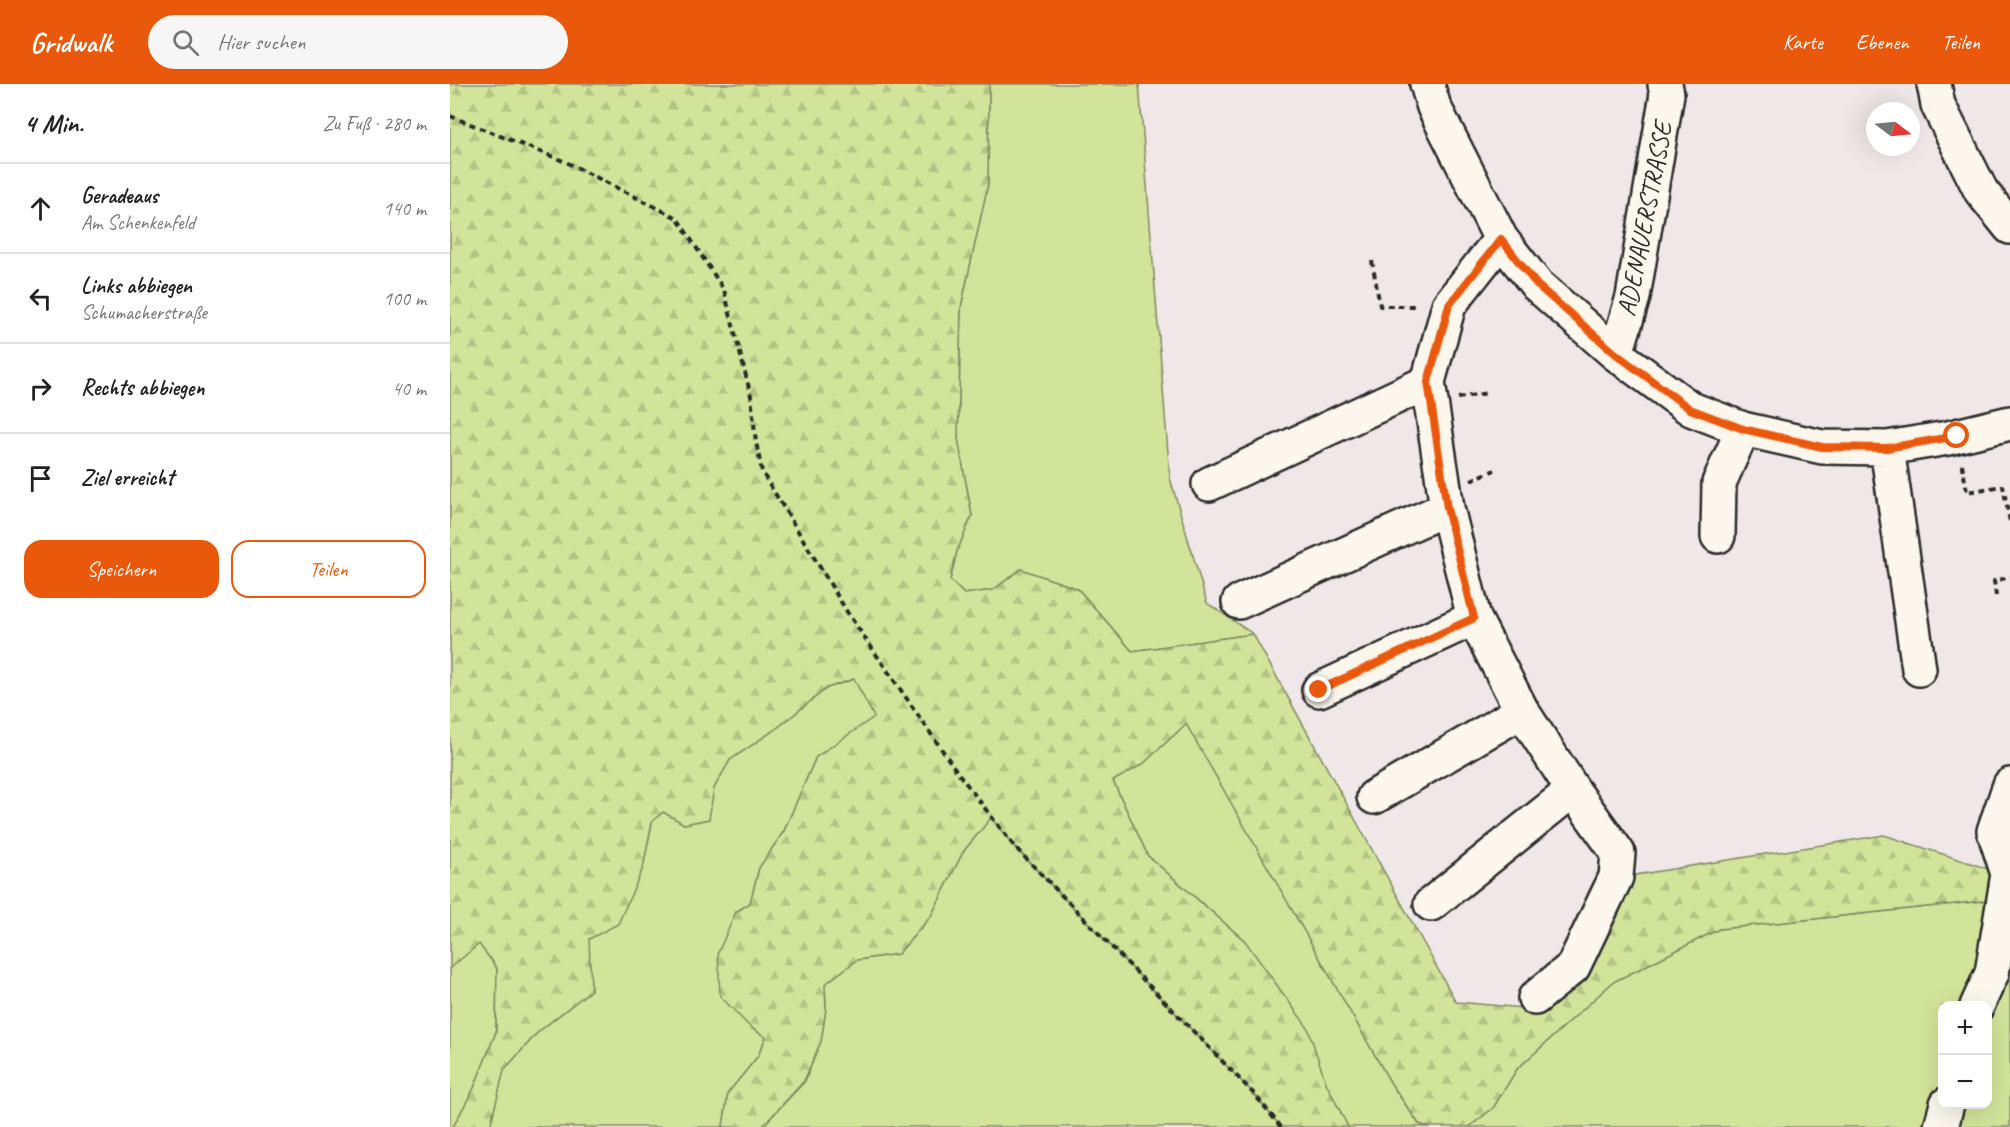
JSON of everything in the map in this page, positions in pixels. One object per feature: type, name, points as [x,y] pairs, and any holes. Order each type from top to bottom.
[{"type":"street","points":[[1427,84],[1434,106],[1501,239],[1537,285],[1616,354],[1690,409],[1743,429],[1822,447],[1887,448],[1948,438],[2010,423]]},
{"type":"street","name":"ADENAUERSTRASSE","points":[[1616,354],[1633,297],[1667,94],[1665,84]]},
{"type":"street","points":[[1934,84],[1938,105],[1981,191],[2010,227]]},
{"type":"street","points":[[1501,239],[1449,305],[1428,382],[1447,508],[1474,618],[1522,711],[1573,790],[1618,853],[1616,877],[1573,967],[1535,998]]},
{"type":"street","points":[[1209,484],[1428,382]]},
{"type":"street","points":[[1718,536],[1719,483],[1743,429]]},
{"type":"street","points":[[1887,448],[1919,669]]},
{"type":"street","points":[[1239,602],[1447,508]]},
{"type":"street","points":[[1319,690],[1474,618]]},
{"type":"street","points":[[1374,797],[1522,711]]},
{"type":"street","points":[[1979,1001],[1992,973],[2008,874],[1994,831],[2010,785]]},
{"type":"street","points":[[1431,904],[1573,790]]},
{"type":"street","points":[[1941,1127],[1946,1109]]},
{"type":"path","points":[[450,116],[566,162],[677,218],[724,290],[751,396],[762,472],[849,615],[958,773],[1014,846],[1255,1095],[1281,1127]]},
{"type":"path","points":[[1372,261],[1380,306],[1395,306]]},
{"type":"path","points":[[1962,468],[1967,492],[2003,486],[2010,522]]},
{"type":"path","points":[[1996,596],[1994,581],[2010,578]]},
{"type":"green space","points":[[450,84],[989,84],[988,184],[961,307],[958,439],[972,516],[957,551],[950,580],[964,594],[993,590],[1021,569],[1078,589],[1132,651],[1253,634],[1456,1002],[1536,1009],[1623,877],[1884,835],[1995,871],[1992,900],[1719,929],[1613,982],[1517,1069],[1493,1108],[1469,1127],[1429,1127],[1419,1124],[1392,1085],[1186,724],[1143,764],[1113,781],[1148,856],[1245,941],[1308,1028],[1326,1083],[1348,1127],[1281,1127],[1255,1095],[1014,846],[991,818],[963,852],[931,916],[898,954],[857,960],[825,984],[826,1009],[821,1041],[804,1081],[762,1127],[723,1127],[728,1093],[758,1056],[766,1037],[750,1027],[720,996],[718,953],[736,912],[750,903],[759,868],[784,831],[816,757],[874,717],[854,679],[827,688],[777,728],[730,760],[714,788],[709,819],[684,824],[663,812],[652,822],[643,868],[618,924],[589,939],[591,990],[538,1032],[504,1070],[490,1127],[453,1127],[474,1088],[496,1032],[497,968],[479,944],[450,968]]},
{"type":"green space","points":[[989,84],[1139,84],[1170,478],[1207,603],[1253,634],[1132,651],[1078,589],[1021,569],[993,590],[964,594],[950,580],[957,551],[972,516],[958,439],[961,307],[988,184]]},
{"type":"green space","points":[[854,679],[875,717],[816,757],[784,831],[759,868],[750,903],[736,912],[750,1027],[766,1037],[758,1056],[728,1093],[723,1127],[488,1127],[504,1070],[538,1032],[591,990],[588,939],[643,868],[652,822],[663,811],[684,824],[708,819],[714,788],[730,760],[777,728],[827,688]]},
{"type":"green space","points":[[1186,723],[1392,1085],[1419,1124],[1429,1127],[1348,1127],[1326,1083],[1245,941],[1148,856],[1113,781],[1143,764]]},
{"type":"green space","points":[[991,817],[1014,847],[1255,1095],[1281,1127],[762,1127],[805,1081],[821,1041],[826,1009],[825,984],[857,960],[898,954],[931,916],[963,852]]},
{"type":"green space","points":[[1992,900],[2010,942],[2010,1127],[1469,1127],[1493,1108],[1517,1069],[1613,982],[1719,929]]},
{"type":"green space","points":[[479,943],[497,968],[496,1032],[474,1088],[453,1127],[450,1127],[450,968]]},
{"type":"route","points":[[1319,690],[1474,618],[1447,508],[1428,382],[1449,305],[1501,239],[1537,285],[1616,354],[1690,409],[1758,434],[1822,447],[1887,448],[1957,436]]}]
